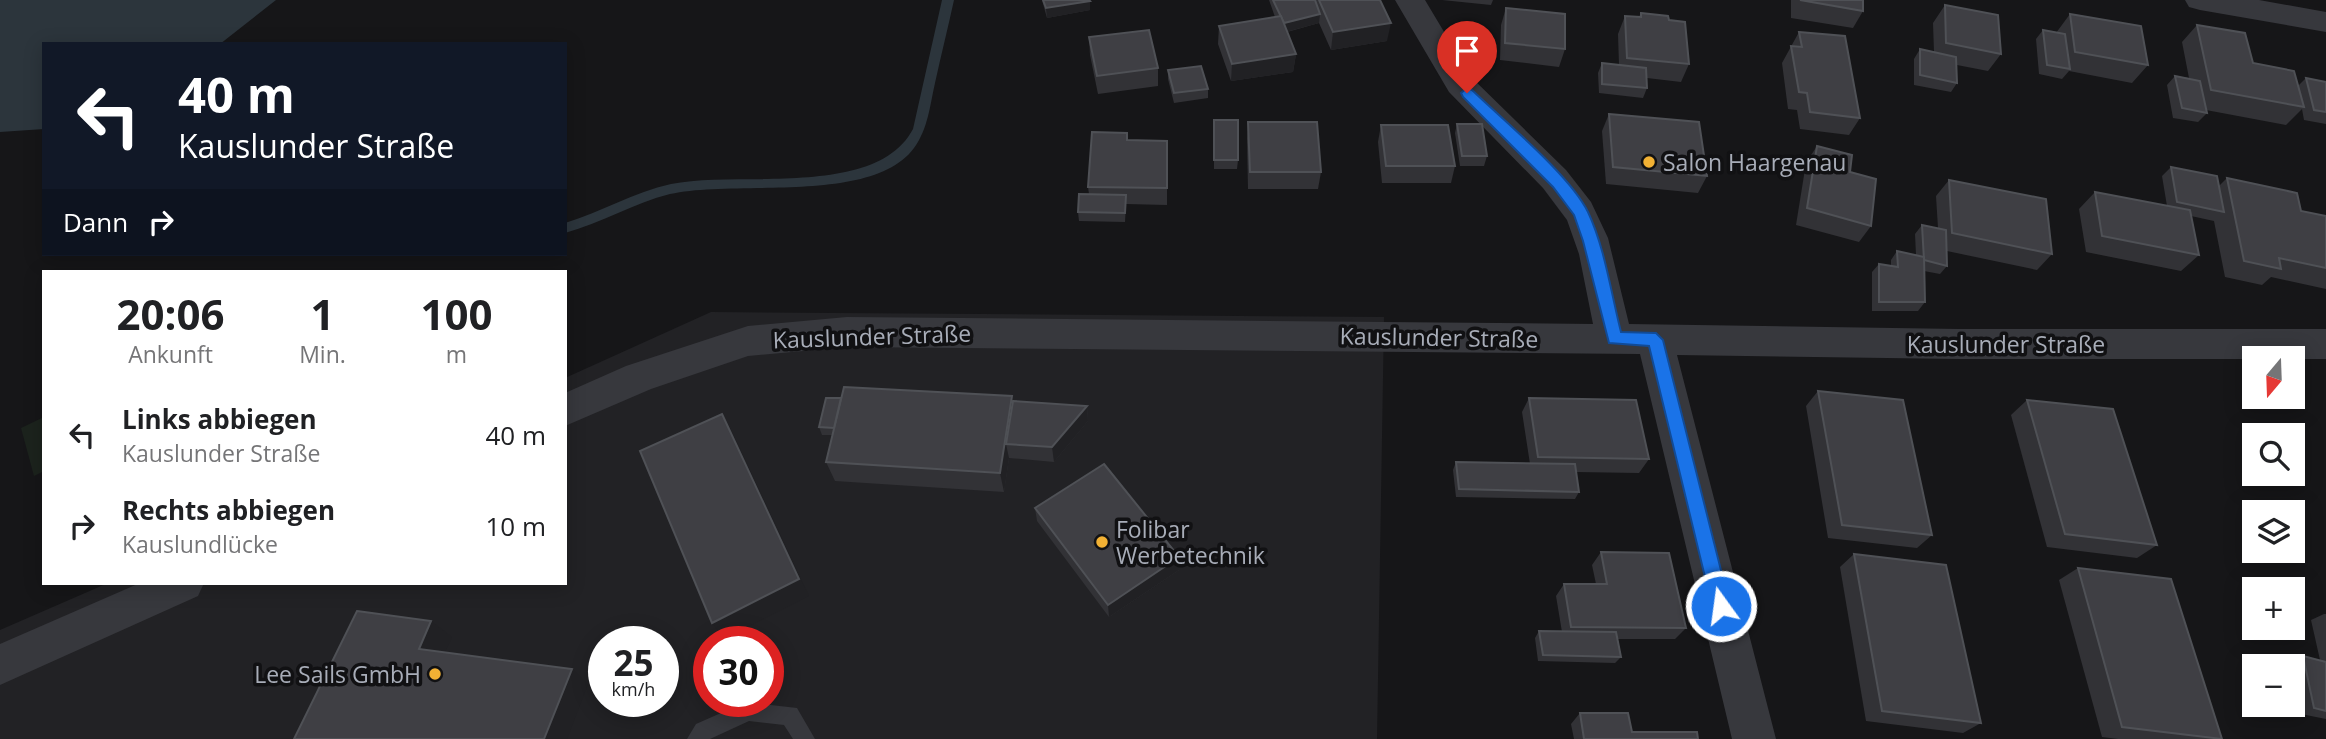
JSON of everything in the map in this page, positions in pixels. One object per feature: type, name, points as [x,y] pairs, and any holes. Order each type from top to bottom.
[{"type":"street","points":[[1410,0],[1467,93],[1558,183],[1581,213],[1591,241],[1614,339]]},
{"type":"street","points":[[2200,0],[2326,22]]},
{"type":"street","name":"Kauslunder Straße","points":[[567,410],[639,377],[748,341],[847,332],[1959,344],[2326,344]]},
{"type":"street","points":[[1656,340],[1754,739]]},
{"type":"street","points":[[0,666],[180,585]]},
{"type":"lane","points":[[697,739],[703,731],[748,711],[790,715],[805,739]]},
{"type":"shaded area","points":[[0,0],[276,0],[223,42],[42,42],[42,129],[0,132]]},
{"type":"shaded area","points":[[711,312],[1384,317],[1377,739],[0,739],[0,630],[103,585],[567,585],[567,377]]},
{"type":"shaded area","points":[[42,418],[42,472],[34,476],[21,428]]},
{"type":"building","points":[[1043,0],[1089,0],[1090,1],[1046,8]]},
{"type":"building","points":[[1273,0],[1315,0],[1320,14],[1284,23]]},
{"type":"building","points":[[1319,0],[1380,0],[1391,23],[1333,32]]},
{"type":"building","points":[[1800,0],[1863,0],[1863,11]]},
{"type":"building","points":[[1945,5],[1998,15],[2001,54],[1946,43]]},
{"type":"building","points":[[1506,8],[1565,14],[1565,49],[1505,43]]},
{"type":"building","points":[[1641,13],[1668,16],[1669,20],[1685,22],[1689,64],[1627,58],[1625,16],[1641,17]]},
{"type":"building","points":[[2070,14],[2141,26],[2148,65],[2075,52]]},
{"type":"building","points":[[1281,16],[1296,54],[1232,64],[1219,26]]},
{"type":"building","points":[[2197,25],[2245,33],[2253,63],[2294,71],[2304,107],[2211,90]]},
{"type":"building","points":[[1149,30],[1158,68],[1097,76],[1089,37]]},
{"type":"building","points":[[2043,30],[2065,34],[2070,69],[2047,65]]},
{"type":"building","points":[[1799,32],[1845,36],[1860,118],[1810,112],[1807,93],[1799,92],[1791,46],[1802,47]]},
{"type":"building","points":[[1920,49],[1956,57],[1957,83],[1920,75]]},
{"type":"building","points":[[1602,63],[1646,68],[1647,88],[1602,84]]},
{"type":"building","points":[[1201,66],[1208,89],[1174,93],[1168,70]]},
{"type":"building","points":[[2175,76],[2200,81],[2207,113],[2182,108]]},
{"type":"building","points":[[2306,78],[2326,82],[2326,112],[2314,110]]},
{"type":"building","points":[[1609,114],[1699,122],[1707,176],[1613,167]]},
{"type":"building","points":[[1214,120],[1238,120],[1238,160],[1214,160]]},
{"type":"building","points":[[1248,122],[1317,122],[1321,172],[1250,172]]},
{"type":"building","points":[[1457,124],[1482,124],[1487,156],[1462,156]]},
{"type":"building","points":[[1381,125],[1448,125],[1455,166],[1386,166]]},
{"type":"building","points":[[1092,132],[1127,133],[1127,140],[1167,141],[1167,188],[1088,187]]},
{"type":"building","points":[[1817,146],[1852,155],[1850,172],[1876,179],[1871,226],[1807,208]]},
{"type":"building","points":[[2171,167],[2217,176],[2224,212],[2177,202]]},
{"type":"building","points":[[2227,178],[2297,193],[2301,211],[2326,216],[2326,268],[2279,258],[2281,269],[2244,261]]},
{"type":"building","points":[[1949,180],[2046,199],[2052,254],[1952,233]]},
{"type":"building","points":[[2095,192],[2190,210],[2199,255],[2102,236]]},
{"type":"building","points":[[1079,194],[1126,195],[1125,213],[1078,212]]},
{"type":"building","points":[[1922,225],[1946,230],[1947,266],[1924,260]]},
{"type":"building","points":[[1897,251],[1924,257],[1925,302],[1879,302],[1879,264],[1898,267]]},
{"type":"building","points":[[844,387],[1012,396],[1000,473],[826,462]]},
{"type":"building","points":[[1818,391],[1903,400],[1932,535],[1842,525]]},
{"type":"building","points":[[826,398],[841,398],[834,428],[819,427]]},
{"type":"building","points":[[1529,398],[1636,400],[1649,459],[1538,457]]},
{"type":"building","points":[[2027,400],[2113,409],[2157,545],[2065,534]]},
{"type":"building","points":[[1013,401],[1087,406],[1052,447],[1006,444]]},
{"type":"building","points":[[722,414],[799,579],[712,623],[640,451]]},
{"type":"building","points":[[1456,462],[1575,464],[1579,492],[1459,489]]},
{"type":"building","points":[[1104,464],[1179,557],[1108,605],[1035,508]]},
{"type":"building","points":[[1601,552],[1669,553],[1686,628],[1571,627],[1564,584],[1607,584]]},
{"type":"building","points":[[1854,554],[1946,565],[1981,723],[1882,711]]},
{"type":"building","points":[[2078,568],[2171,579],[2222,739],[2122,727]]},
{"type":"building","name":"Lee Sails GmbH","points":[[357,611],[431,621],[419,649],[572,669],[544,739],[294,739]]},
{"type":"building","points":[[1539,631],[1616,632],[1621,657],[1543,655]]},
{"type":"building","points":[[2305,657],[2326,662],[2326,711],[2314,708]]},
{"type":"building","points":[[1580,713],[1628,713],[1632,732],[1697,732],[1698,739],[1584,739]]},
{"type":"waterway","points":[[567,227],[671,189],[725,183],[816,181],[870,171],[892,161],[908,147],[919,129],[948,0]]},
{"type":"place","name":"Salon Haargenau","points":[[1649,162]]},
{"type":"place","name":"Folibar Werbetechnik","points":[[1102,542]]},
{"type":"place","name":"Lee Sails GmbH","points":[[435,674]]},
{"type":"route","points":[[1467,93],[1558,183],[1581,213],[1591,241],[1614,339],[1656,340],[1721,606]]}]
